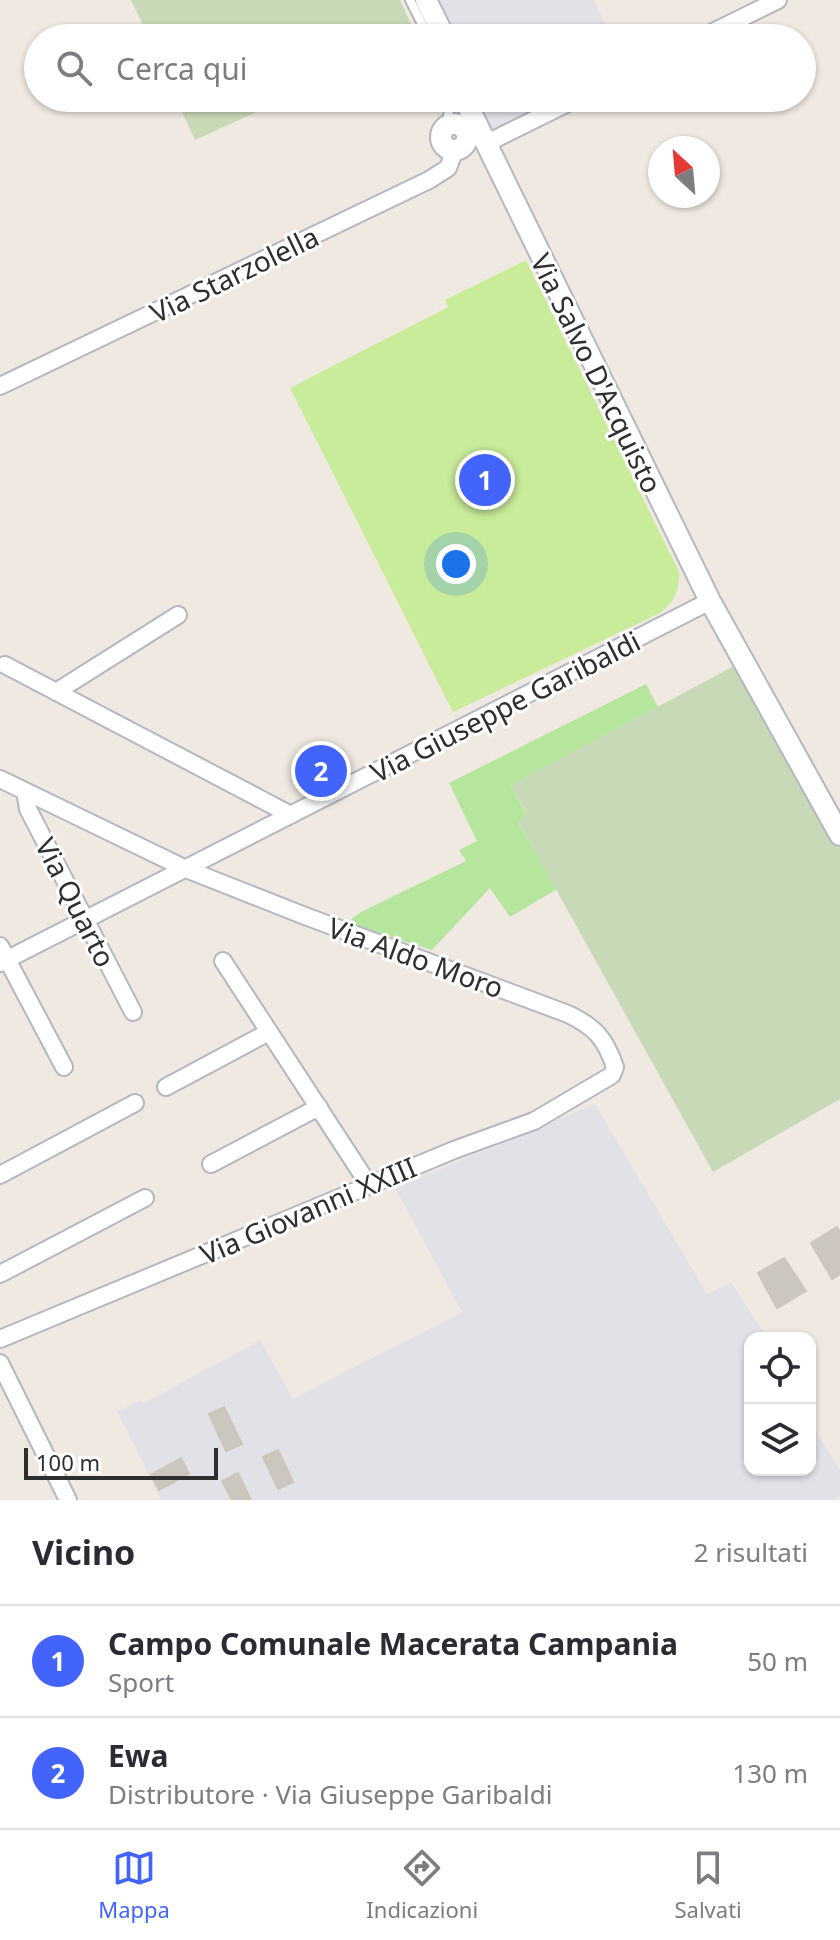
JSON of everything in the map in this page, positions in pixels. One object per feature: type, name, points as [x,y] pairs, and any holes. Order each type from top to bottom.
[{"type":"street","points":[[426,0],[438,24]]},
{"type":"street","points":[[729,24],[778,0]]},
{"type":"street","name":"Via Salvo D'Acquisto","points":[[460,112],[463,137],[710,601],[840,835]]},
{"type":"street","name":"Via Salvo D'Acquisto","points":[[460,112],[463,137]]},
{"type":"street","points":[[463,137],[537,112]]},
{"type":"street","name":"Via Starzolella","points":[[0,386],[429,180],[448,168],[463,137]]},
{"type":"street","name":"Via Giuseppe Garibaldi","points":[[2,956],[86,920],[710,601]]},
{"type":"street","points":[[56,692],[178,615]]},
{"type":"street","points":[[5,665],[291,815]]},
{"type":"street","name":"Via Aldo Moro","points":[[0,779],[186,869],[583,1021],[597,1031],[610,1051],[615,1067],[612,1075]]},
{"type":"street","name":"Via Quarto","points":[[25,791],[28,809],[133,1012]]},
{"type":"street","points":[[2,956],[64,1067]]},
{"type":"street","points":[[223,961],[369,1185]]},
{"type":"street","points":[[166,1087],[269,1032]]},
{"type":"street","name":"Via Giovanni XXIII","points":[[0,1339],[454,1150],[534,1121],[612,1075]]},
{"type":"street","points":[[0,1175],[135,1103]]},
{"type":"street","points":[[211,1164],[319,1107]]},
{"type":"street","points":[[0,1274],[145,1198]]},
{"type":"street","points":[[0,1363],[68,1500]]},
{"type":"lane","points":[[410,0],[422,24]]},
{"type":"shaded area","points":[[435,0],[594,0],[605,24],[446,24]]},
{"type":"shaded area","points":[[479,112],[546,112],[489,141]]},
{"type":"shaded area","points":[[595,1104],[707,1294],[731,1282],[763,1332],[744,1332],[744,1476],[816,1476],[816,1432],[840,1470],[840,1496],[833,1500],[161,1500],[117,1411],[139,1401],[144,1403],[260,1340],[293,1399],[462,1312],[395,1188]]},
{"type":"green space","points":[[131,0],[400,0],[411,24],[142,24]]},
{"type":"green space","points":[[182,112],[256,112],[195,140]]},
{"type":"green space","points":[[526,260],[679,572],[679,585],[673,599],[660,613],[453,712],[290,388],[448,307],[445,300]]},
{"type":"green space","points":[[736,665],[840,848],[840,1099],[713,1172],[518,821],[527,814],[511,785]]},
{"type":"green space","points":[[646,684],[658,707],[511,785],[527,815],[518,822],[557,889],[510,917],[490,888],[432,950],[346,923],[361,912],[466,861],[459,850],[477,841],[449,783]]},
{"type":"building","points":[[325,762],[330,773],[317,779],[312,768]]},
{"type":"building","points":[[837,1227],[840,1232],[840,1274],[832,1279],[811,1243]]},
{"type":"building","points":[[784,1258],[806,1291],[777,1308],[758,1273]]},
{"type":"building","points":[[224,1407],[242,1444],[226,1451],[209,1414]]},
{"type":"building","points":[[278,1450],[293,1482],[278,1489],[263,1457]]},
{"type":"building","points":[[181,1458],[189,1474],[159,1490],[151,1475]]},
{"type":"building","points":[[238,1473],[251,1500],[232,1500],[222,1481]]},
{"type":"place","name":"Campo Comunale Macerata Campania","points":[[485,480]]},
{"type":"place","name":"Ewa","points":[[321,771]]}]
